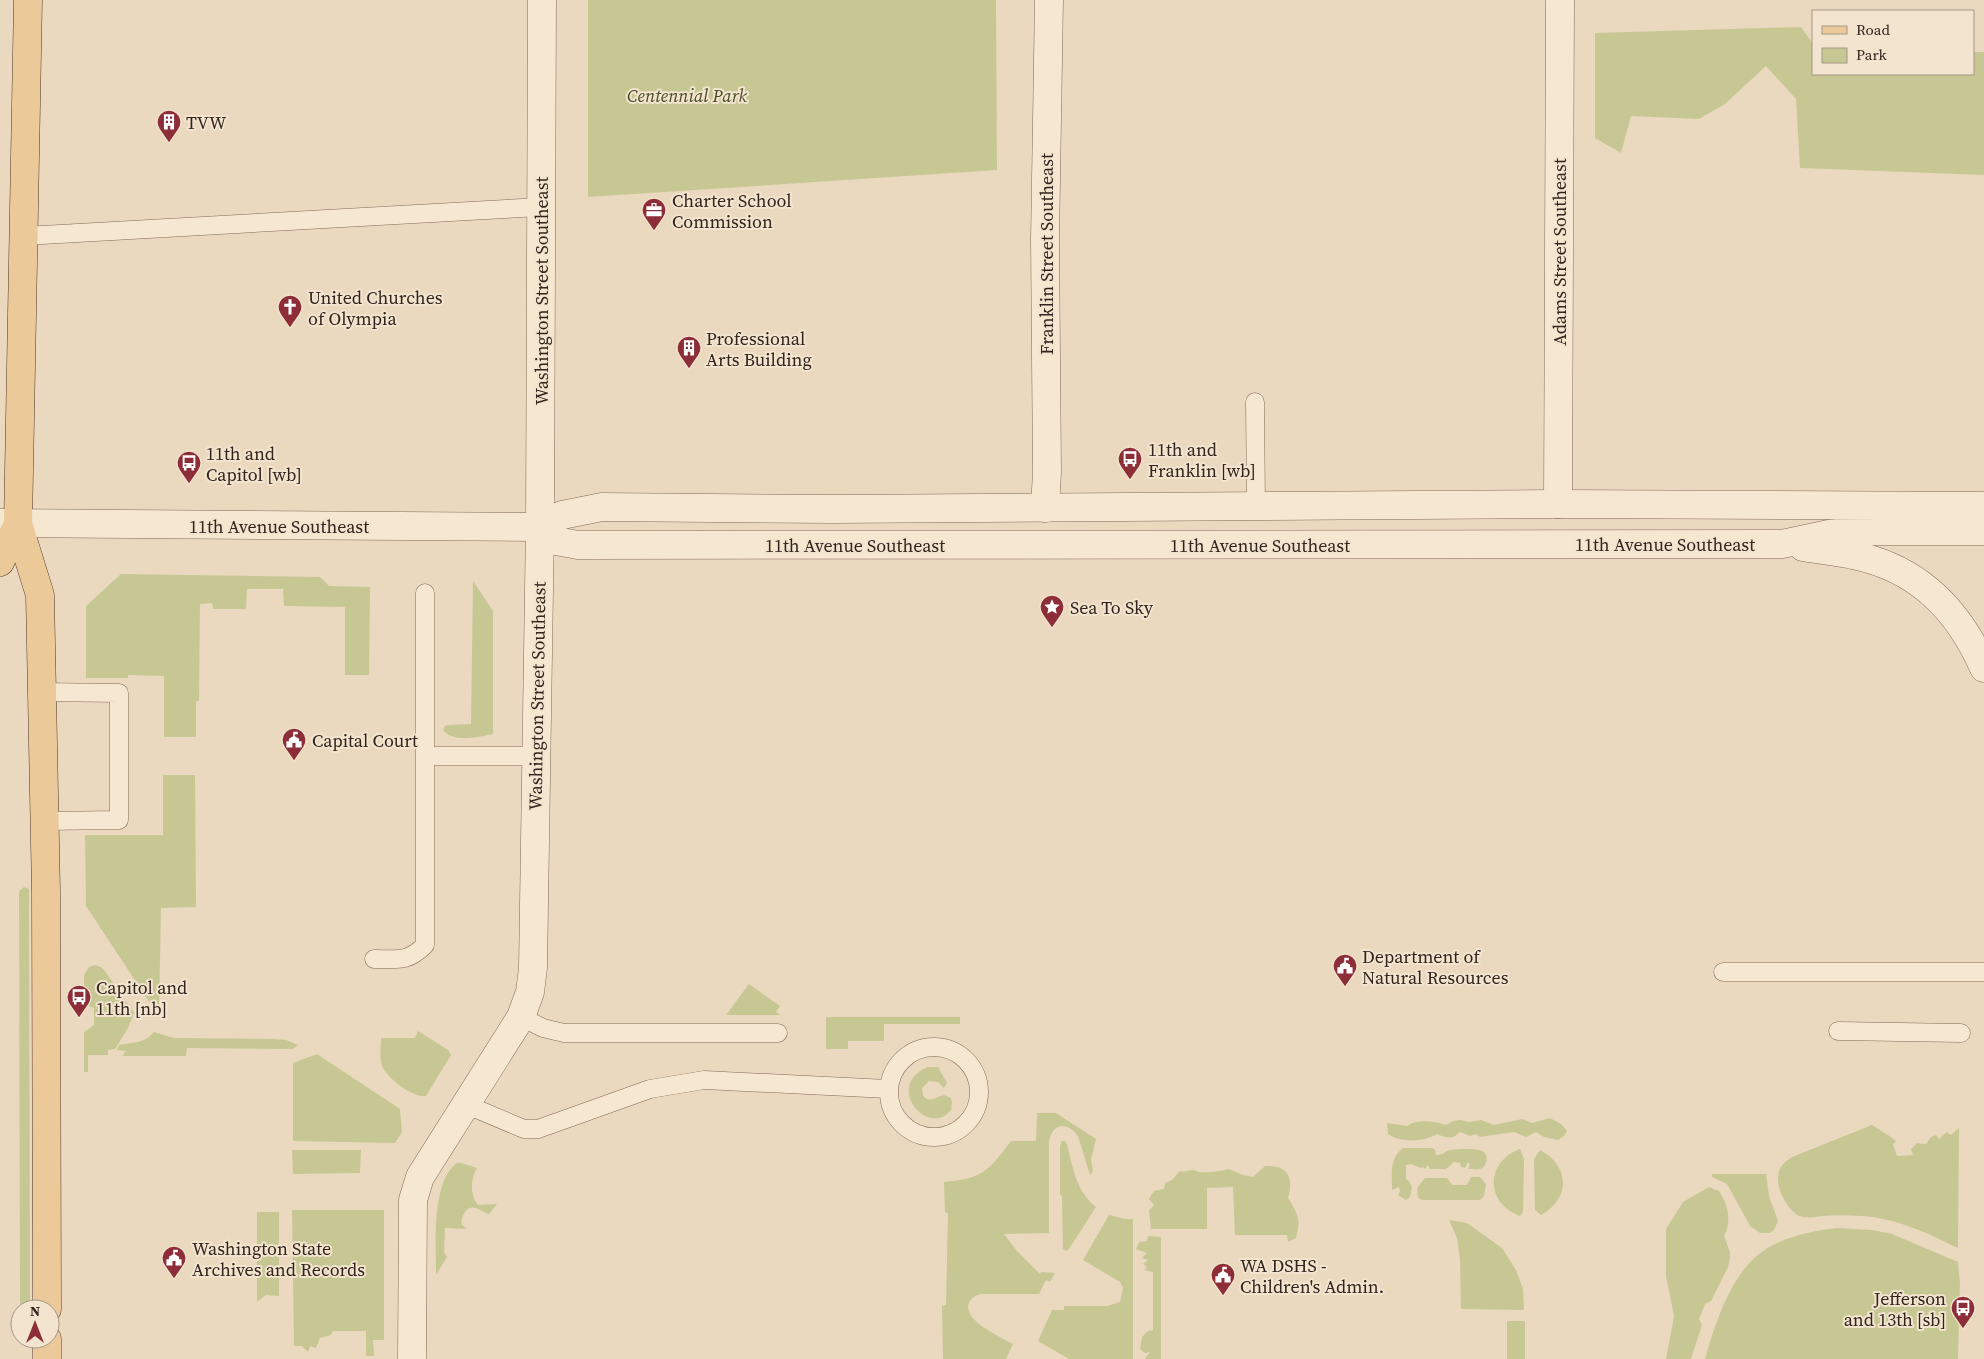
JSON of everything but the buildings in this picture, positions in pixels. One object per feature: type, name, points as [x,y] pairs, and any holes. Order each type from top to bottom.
[{"type":"main road","points":[[0,562],[9,524],[24,236],[28,0]]},
{"type":"main road","points":[[9,524],[40,595],[44,821],[47,1299]]},
{"type":"street","name":"Washington Street Southeast","points":[[412,1359],[413,1200],[420,1177],[521,1017],[530,992],[533,968],[540,527],[542,0]]},
{"type":"street","name":"Franklin Street Southeast","points":[[1045,508],[1045,240],[1049,0]]},
{"type":"street","name":"Adams Street Southeast","points":[[1558,504],[1560,0]]},
{"type":"street","name":"11th Avenue Southeast","points":[[9,524],[540,527],[562,515],[602,507],[823,509],[1558,504],[1984,506]]},
{"type":"street","name":"11th Avenue Southeast","points":[[540,527],[556,541],[578,546],[1782,544],[1829,534],[1874,530],[1984,530]]},
{"type":"street","points":[[1782,544],[1854,555],[1886,565],[1917,581],[1946,605],[1972,641],[1984,668]]},
{"type":"lane","points":[[24,236],[541,207]]},
{"type":"lane","points":[[1255,402],[1256,507]]},
{"type":"lane","points":[[374,959],[403,959],[415,956],[425,945],[425,593]]},
{"type":"lane","points":[[42,692],[119,693],[119,820],[44,821]]},
{"type":"lane","points":[[425,756],[536,756]]},
{"type":"lane","points":[[1723,972],[1984,972]]},
{"type":"lane","points":[[521,1017],[543,1028],[564,1033],[778,1033]]},
{"type":"lane","points":[[1838,1031],[1961,1033]]},
{"type":"lane","points":[[926,1047],[941,1048],[956,1052],[964,1058],[976,1074],[979,1090],[978,1104],[971,1118],[961,1128],[948,1135],[934,1137],[919,1135],[906,1128],[896,1117],[889,1104],[888,1089],[892,1074],[900,1061],[912,1052],[926,1047]]},
{"type":"lane","points":[[467,1105],[524,1129],[538,1130],[650,1090],[704,1080],[888,1089]]},
{"type":"green space","name":"Centennial Park","points":[[588,0],[996,0],[997,170],[588,197]]},
{"type":"green space","points":[[1801,27],[1812,43],[1812,75],[1974,75],[1974,52],[1984,52],[1984,175],[1800,168],[1796,99],[1766,66],[1725,104],[1699,119],[1631,116],[1621,153],[1595,138],[1595,33]]},
{"type":"green space","points":[[121,574],[320,577],[329,586],[370,587],[369,675],[345,675],[345,607],[284,606],[283,589],[247,589],[246,609],[213,609],[212,603],[200,604],[199,701],[196,701],[196,737],[164,737],[164,676],[128,675],[128,678],[86,678],[86,606]]},
{"type":"green space","points":[[473,581],[493,611],[493,734],[459,738],[447,734],[443,730],[448,725],[471,724]]},
{"type":"green space","points":[[163,775],[195,775],[196,907],[161,908],[159,1012],[150,1003],[86,906],[85,835],[163,835]]},
{"type":"green space","points":[[24,887],[29,889],[30,1299],[20,1299],[19,891]]},
{"type":"green space","points":[[95,965],[105,971],[134,1013],[128,1028],[115,1049],[108,1050],[108,1055],[88,1055],[88,1072],[84,1072],[84,1032],[94,1025],[94,1008],[84,1004],[84,975],[89,967]]},
{"type":"green space","points":[[749,984],[780,1006],[776,1012],[781,1015],[726,1015]]},
{"type":"green space","points":[[826,1017],[960,1017],[960,1024],[884,1024],[884,1041],[848,1041],[848,1049],[826,1049]]},
{"type":"green space","points":[[418,1031],[448,1050],[451,1055],[426,1096],[420,1096],[407,1091],[394,1081],[382,1066],[381,1059],[381,1038],[415,1038]]},
{"type":"green space","points":[[154,1032],[174,1038],[273,1039],[286,1040],[298,1045],[293,1049],[187,1048],[186,1056],[122,1056],[126,1051],[117,1050],[119,1045],[142,1041]]},
{"type":"green space","points":[[317,1054],[400,1109],[402,1132],[395,1143],[293,1141],[293,1063]]},
{"type":"green space","points":[[928,1067],[938,1067],[947,1083],[944,1088],[938,1082],[929,1081],[922,1088],[924,1097],[927,1099],[944,1095],[951,1098],[951,1110],[942,1117],[931,1118],[922,1114],[914,1106],[909,1096],[909,1085],[915,1075]]},
{"type":"green space","points":[[1037,1113],[1056,1113],[1096,1139],[1091,1159],[1093,1172],[1090,1175],[1078,1136],[1074,1131],[1065,1126],[1057,1127],[1054,1130],[1049,1141],[1049,1233],[1004,1234],[1017,1251],[1040,1274],[1041,1272],[1055,1273],[1050,1282],[1046,1280],[1039,1294],[982,1294],[970,1301],[968,1309],[971,1316],[977,1322],[1013,1344],[1006,1359],[943,1359],[942,1306],[946,1305],[948,1213],[945,1212],[944,1182],[968,1178],[984,1171],[997,1159],[1011,1141],[1036,1141]]},
{"type":"green space","points":[[1550,1118],[1561,1124],[1567,1131],[1558,1140],[1544,1137],[1536,1132],[1526,1137],[1514,1132],[1480,1137],[1476,1134],[1470,1136],[1460,1132],[1452,1137],[1437,1134],[1426,1139],[1405,1140],[1388,1134],[1387,1123],[1407,1126],[1416,1122],[1426,1121],[1446,1125],[1460,1120],[1469,1122],[1481,1120],[1494,1125],[1522,1119],[1532,1123]]},
{"type":"green space","points":[[1872,1125],[1896,1141],[1893,1144],[1897,1156],[1913,1155],[1911,1149],[1917,1143],[1926,1144],[1931,1137],[1936,1135],[1939,1139],[1947,1132],[1951,1135],[1959,1128],[1958,1248],[1899,1223],[1874,1217],[1846,1215],[1811,1218],[1795,1213],[1786,1203],[1780,1190],[1778,1177],[1780,1169],[1786,1161]]},
{"type":"green space","points":[[1062,1141],[1065,1141],[1067,1144],[1074,1170],[1084,1194],[1096,1207],[1066,1251],[1063,1249],[1062,1196],[1060,1195],[1060,1146]]},
{"type":"green space","points":[[1403,1148],[1432,1148],[1435,1150],[1436,1155],[1450,1150],[1475,1149],[1482,1151],[1486,1155],[1487,1160],[1480,1169],[1468,1169],[1470,1164],[1468,1162],[1465,1168],[1461,1167],[1460,1163],[1454,1162],[1446,1169],[1430,1169],[1428,1165],[1425,1169],[1411,1164],[1406,1165],[1406,1179],[1412,1187],[1410,1197],[1406,1200],[1398,1195],[1399,1187],[1392,1190],[1393,1162]]},
{"type":"green space","points":[[1520,1149],[1524,1159],[1523,1212],[1520,1216],[1500,1202],[1495,1193],[1494,1182],[1495,1172],[1500,1163]]},
{"type":"green space","points":[[292,1150],[361,1150],[360,1173],[293,1174]]},
{"type":"green space","points":[[1540,1150],[1557,1165],[1563,1182],[1562,1192],[1558,1200],[1541,1215],[1535,1210],[1534,1159]]},
{"type":"green space","points":[[457,1163],[477,1168],[473,1177],[472,1187],[473,1197],[478,1205],[497,1204],[489,1214],[473,1207],[468,1209],[463,1215],[462,1222],[462,1225],[467,1229],[445,1228],[444,1252],[447,1257],[436,1275],[436,1232],[439,1199],[449,1172]]},
{"type":"green space","points":[[1265,1166],[1273,1166],[1284,1170],[1289,1178],[1290,1191],[1288,1198],[1298,1221],[1296,1238],[1288,1242],[1287,1235],[1235,1235],[1233,1187],[1207,1188],[1207,1229],[1151,1229],[1149,1210],[1154,1205],[1149,1199],[1154,1191],[1164,1189],[1165,1183],[1172,1180],[1180,1171],[1206,1172],[1229,1169],[1253,1177]]},
{"type":"green space","points":[[1712,1174],[1766,1174],[1769,1196],[1778,1221],[1774,1230],[1770,1233],[1760,1233],[1750,1226],[1727,1184],[1712,1177]]},
{"type":"green space","points":[[1471,1177],[1480,1177],[1486,1184],[1484,1196],[1480,1200],[1423,1200],[1418,1198],[1417,1188],[1425,1178],[1447,1178],[1452,1185],[1467,1185]]},
{"type":"green space","points":[[1709,1187],[1719,1191],[1727,1207],[1728,1224],[1724,1236],[1730,1252],[1728,1267],[1711,1301],[1705,1304],[1699,1319],[1702,1325],[1691,1359],[1666,1359],[1674,1316],[1666,1276],[1666,1229],[1683,1202]]},
{"type":"green space","points":[[292,1210],[384,1210],[384,1340],[373,1340],[374,1356],[366,1356],[366,1331],[333,1331],[331,1335],[320,1338],[316,1348],[310,1346],[308,1352],[302,1346],[294,1346]]},
{"type":"green space","points":[[257,1212],[279,1212],[279,1296],[266,1295],[257,1302]]},
{"type":"green space","points":[[1109,1215],[1133,1219],[1133,1359],[1069,1359],[1038,1341],[1052,1310],[1064,1310],[1064,1306],[1107,1306],[1120,1302],[1123,1288],[1120,1282],[1083,1260]]},
{"type":"green space","points":[[1449,1220],[1467,1223],[1502,1248],[1516,1270],[1523,1289],[1524,1310],[1461,1309],[1460,1260],[1457,1238]]},
{"type":"green space","points":[[1836,1228],[1872,1230],[1892,1234],[1958,1262],[1960,1283],[1958,1359],[1705,1359],[1719,1315],[1726,1300],[1742,1272],[1752,1261],[1771,1246],[1789,1238]]},
{"type":"green space","points":[[1148,1236],[1161,1237],[1161,1359],[1146,1359],[1150,1352],[1145,1353],[1140,1349],[1142,1337],[1148,1331],[1153,1330],[1153,1272],[1144,1270],[1147,1267],[1143,1264],[1148,1260],[1142,1258],[1147,1253],[1136,1249],[1139,1242],[1147,1241]]},
{"type":"green space","points":[[1507,1321],[1525,1321],[1525,1359],[1507,1359]]},
{"type":"place","name":"TVW","points":[[169,143]]},
{"type":"place","name":"Charter School Commission","points":[[654,231]]},
{"type":"place","name":"United Churches of Olympia","points":[[290,328]]},
{"type":"place","name":"Professional Arts Building","points":[[689,369]]},
{"type":"place","name":"11th and Franklin [wb]","points":[[1130,480]]},
{"type":"place","name":"11th and Capitol [wb]","points":[[189,484]]},
{"type":"place","name":"Sea To Sky","points":[[1052,628]]},
{"type":"place","name":"Capital Court","points":[[294,761]]},
{"type":"place","name":"Department of Natural Resources","points":[[1345,987]]},
{"type":"place","name":"Capitol and 11th [nb]","points":[[79,1018]]},
{"type":"place","name":"Washington State Archives and Records","points":[[174,1279]]},
{"type":"place","name":"WA DSHS - Children's Admin.","points":[[1223,1296]]},
{"type":"place","name":"Jefferson and 13th [sb]","points":[[1963,1329]]}]
